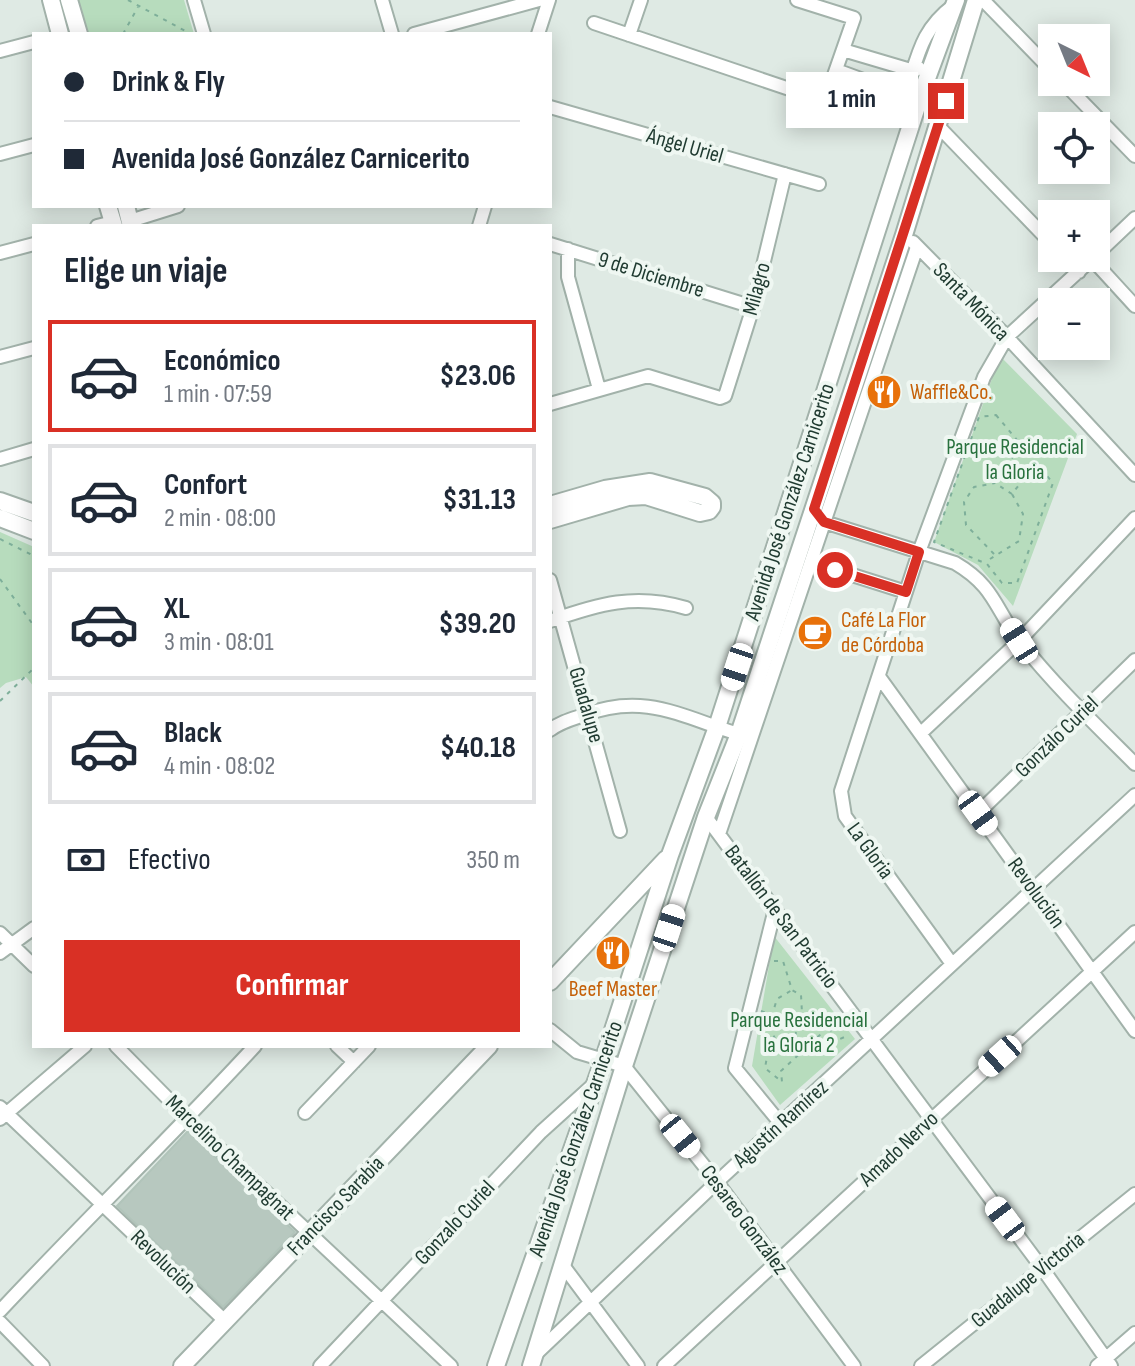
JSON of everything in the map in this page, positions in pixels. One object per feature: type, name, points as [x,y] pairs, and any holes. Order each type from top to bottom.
[{"type":"street","points":[[51,0],[59,32]]},
{"type":"street","points":[[69,0],[78,32]]},
{"type":"street","points":[[194,0],[203,32]]},
{"type":"street","points":[[382,0],[391,32]]},
{"type":"street","points":[[421,32],[539,0]]},
{"type":"street","points":[[539,32],[549,0]]},
{"type":"street","points":[[629,35],[641,0]]},
{"type":"street","points":[[594,23],[825,101],[854,18],[797,0]]},
{"type":"street","name":"Avenida José González Carnicerito","points":[[532,1361],[706,817],[746,736],[819,516],[976,0]]},
{"type":"street","points":[[983,0],[1038,57]]},
{"type":"street","points":[[836,70],[912,98],[914,71],[925,35],[935,19],[955,3]]},
{"type":"street","name":"Avenida José González Carnicerito","points":[[496,1366],[603,1061],[670,855],[717,727],[912,98],[932,61],[955,3]]},
{"type":"street","points":[[0,51],[32,43]]},
{"type":"street","points":[[843,50],[914,71],[932,61]]},
{"type":"street","points":[[1077,96],[1135,156]]},
{"type":"street","name":"Ángel Uriel","points":[[552,108],[819,184]]},
{"type":"street","points":[[939,127],[1038,230]]},
{"type":"street","points":[[0,154],[32,146]]},
{"type":"street","name":"Milagro","points":[[599,389],[648,376],[720,398],[728,392],[753,307],[785,174]]},
{"type":"street","points":[[117,219],[169,208]]},
{"type":"street","points":[[1110,242],[1135,218]]},
{"type":"street","name":"Santa Mónica","points":[[904,235],[1007,337],[1135,475]]},
{"type":"street","points":[[0,253],[32,245]]},
{"type":"street","name":"9 de Diciembre","points":[[552,245],[753,307]]},
{"type":"street","points":[[719,834],[746,736],[811,562],[819,516],[917,247]]},
{"type":"street","points":[[552,403],[599,389],[568,277],[568,249]]},
{"type":"street","points":[[880,678],[919,552],[984,377],[1007,337],[1079,272]]},
{"type":"street","points":[[1106,272],[1135,306]]},
{"type":"street","points":[[0,357],[32,349]]},
{"type":"street","points":[[0,459],[32,450]]},
{"type":"street","points":[[552,504],[605,489],[650,482],[705,497],[712,503],[709,511],[700,513],[646,496],[628,497],[552,519]]},
{"type":"street","points":[[0,501],[32,512]]},
{"type":"street","points":[[819,516],[955,563],[982,582],[1019,641],[1083,713],[1135,764]]},
{"type":"street","points":[[0,518],[32,530]]},
{"type":"street","points":[[921,733],[1019,641],[1135,518]]},
{"type":"street","points":[[811,562],[906,592]]},
{"type":"street","name":"Guadalupe","points":[[552,596],[555,619],[589,713],[620,831]]},
{"type":"street","points":[[555,619],[607,603],[630,600],[669,603],[686,608]]},
{"type":"street","name":"Gonzálo Curiel","points":[[978,813],[1135,660]]},
{"type":"street","name":"Revolución","points":[[880,678],[1135,1031]]},
{"type":"street","name":"La Gloria","points":[[880,678],[841,791],[841,803],[845,816],[952,964]]},
{"type":"street","points":[[552,729],[619,704],[643,704],[746,736]]},
{"type":"street","name":"Agustín Ramírez","points":[[532,1361],[717,1182],[1135,795]]},
{"type":"street","name":"Batallón de San Patricio","points":[[706,817],[1042,1268],[1105,1364]]},
{"type":"street","points":[[552,980],[670,855]]},
{"type":"street","points":[[775,909],[735,1068],[781,1124]]},
{"type":"street","points":[[0,953],[32,929]]},
{"type":"street","name":"Amado Nervo","points":[[664,1366],[1135,932]]},
{"type":"street","points":[[0,933],[32,964]]},
{"type":"street","points":[[552,1032],[577,1052],[624,1066]]},
{"type":"street","points":[[2,1113],[83,1048]]},
{"type":"street","name":"Marcelino Champagnat","points":[[118,1048],[188,1119],[451,1366]]},
{"type":"street","points":[[0,1311],[253,1048]]},
{"type":"street","points":[[339,1048],[354,1062]]},
{"type":"street","points":[[305,1113],[367,1048]]},
{"type":"street","name":"Francisco Sarabia","points":[[182,1366],[487,1048]]},
{"type":"street","name":"Cesareo González","points":[[624,1066],[717,1182],[854,1366]]},
{"type":"street","name":"Gonzalo Curiel","points":[[320,1366],[541,1132],[594,1084]]},
{"type":"street","name":"Revolución","points":[[2,1113],[102,1202],[225,1321]]},
{"type":"street","name":"Guadalupe Victoria","points":[[921,1366],[1135,1194]]},
{"type":"street","points":[[562,1264],[638,1366]]},
{"type":"street","points":[[0,1322],[43,1366]]},
{"type":"street","points":[[1105,1364],[1135,1333]]},
{"type":"path","points":[[128,0],[186,32]]},
{"type":"path","points":[[124,32],[139,6]]},
{"type":"path","points":[[996,415],[1021,445],[1053,483],[1017,583],[1002,583],[987,564],[934,542],[979,417],[996,415]]},
{"type":"path","points":[[995,483],[1021,445]]},
{"type":"path","points":[[1012,494],[1022,481],[1043,472]]},
{"type":"path","points":[[990,559],[995,556],[1019,541],[1023,514],[1012,494],[995,483],[974,487],[964,502],[966,525],[995,556]]},
{"type":"path","points":[[0,539],[32,555]]},
{"type":"path","points":[[0,579],[32,623]]},
{"type":"path","points":[[0,701],[32,670]]},
{"type":"path","points":[[770,961],[783,961],[792,990],[801,995],[802,1013],[794,1039],[784,1047],[777,1043],[772,1032],[772,1015],[777,999],[792,990]]},
{"type":"path","points":[[763,999],[761,1012],[772,1015]]},
{"type":"path","points":[[802,1013],[829,1025],[835,1041]]},
{"type":"path","points":[[777,1043],[768,1051],[765,1068],[782,1082],[781,1071],[821,1034],[835,1041],[847,1036]]},
{"type":"green space","points":[[71,0],[184,0],[193,32],[80,32]]},
{"type":"green space","name":"Parque Residencial la Gloria","points":[[1000,356],[1077,434],[1013,606],[978,565],[934,542]]},
{"type":"green space","points":[[0,532],[32,546],[32,684],[26,677],[0,688]]},
{"type":"green space","name":"Parque Residencial la Gloria 2","points":[[774,936],[855,1039],[780,1105],[752,1066]]},
{"type":"building","points":[[188,1131],[295,1232],[223,1307],[117,1206]]},
{"type":"place","name":"Waffle&Co.","points":[[884,392]]},
{"type":"place","name":"Café La Flor de Córdoba","points":[[815,633]]},
{"type":"place","name":"Beef Master","points":[[613,953]]},
{"type":"route","points":[[835,570],[906,592],[919,552],[824,522],[814,509],[946,101]]}]
